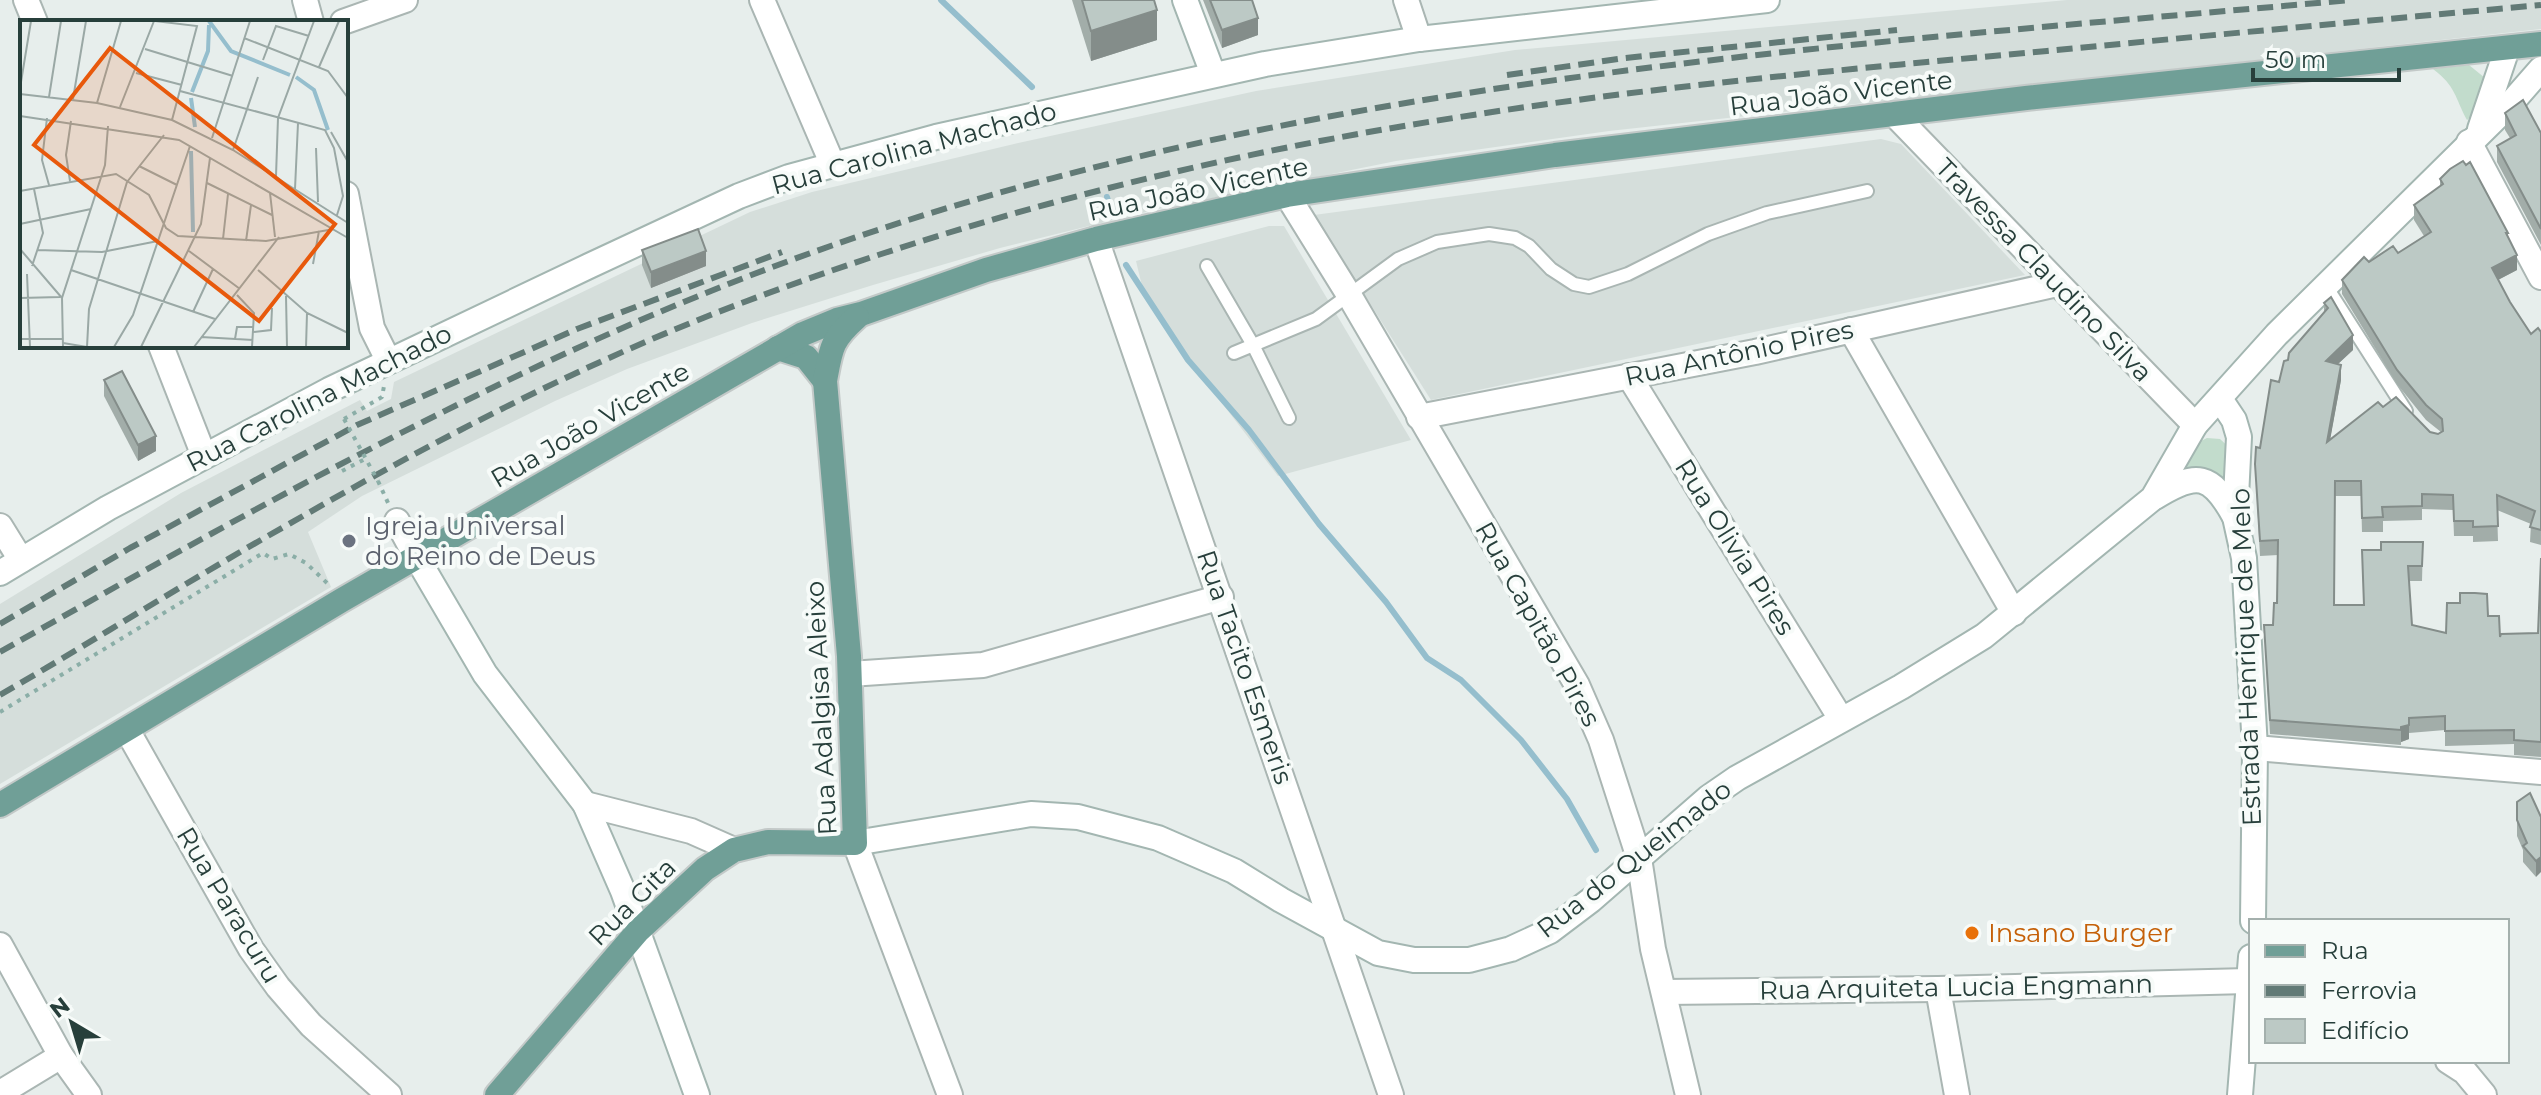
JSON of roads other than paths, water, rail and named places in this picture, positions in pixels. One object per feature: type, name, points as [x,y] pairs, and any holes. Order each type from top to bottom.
[{"type":"main road","name":"Rua João Vicente","points":[[0,805],[342,600],[778,348],[837,320],[986,270],[1096,239],[1287,195],[1555,155],[1894,114],[2541,44]]},
{"type":"main road","name":"Rua Adalgisa Aleixo","points":[[855,843],[850,674],[825,381],[830,350],[837,336],[861,314]]},
{"type":"main road","points":[[778,348],[806,357],[825,381]]},
{"type":"main road","name":"Rua Gita","points":[[497,1095],[638,931],[705,869],[734,850],[768,842],[855,843]]},
{"type":"street","points":[[26,0],[34,20]]},
{"type":"street","points":[[305,0],[310,20]]},
{"type":"street","points":[[348,20],[405,0]]},
{"type":"street","points":[[762,0],[832,163]]},
{"type":"street","points":[[1185,0],[1213,74]]},
{"type":"street","points":[[1406,0],[1419,39]]},
{"type":"street","name":"Rua Carolina Machado","points":[[10,567],[204,456],[388,360],[739,196],[832,163],[1213,74],[1419,39],[1767,0]]},
{"type":"street","points":[[2507,49],[2474,137],[2541,277]]},
{"type":"street","points":[[2326,286],[2513,101],[2541,69]]},
{"type":"street","name":"Travessa Claudino Silva","points":[[1894,114],[2195,425]]},
{"type":"street","name":"Rua Capitão Pires","points":[[1287,195],[1349,295],[1577,685],[1601,740],[1639,858],[1653,949],[1688,1095]]},
{"type":"street","points":[[348,204],[372,328],[388,360]]},
{"type":"street","name":"Rua Tacito Esmeris","points":[[1096,239],[1335,929],[1389,1094]]},
{"type":"street","name":"Rua Antônio Pires","points":[[1419,417],[1851,330],[2057,284]]},
{"type":"street","name":"Rua do Queimado","points":[[855,843],[1031,814],[1078,817],[1158,838],[1234,871],[1378,953],[1414,960],[1469,960],[1511,949],[1550,931],[1708,798],[1737,778],[1901,687],[1972,644],[2014,613],[2153,498],[2195,425],[2326,286]]},
{"type":"street","points":[[1851,330],[2014,613]]},
{"type":"street","points":[[162,348],[204,456]]},
{"type":"street","name":"Rua Olivia Pires","points":[[1629,376],[1841,719]]},
{"type":"street","name":"Estrada Henrique de Melo","points":[[2220,399],[2234,420],[2239,437],[2235,517],[2244,558],[2255,748],[2253,919]]},
{"type":"street","points":[[2153,498],[2182,482],[2207,482],[2223,495],[2235,517]]},
{"type":"street","points":[[395,516],[485,674],[585,804],[638,931],[697,1095]]},
{"type":"street","points":[[0,526],[10,567]]},
{"type":"street","points":[[850,674],[983,665],[1221,597]]},
{"type":"street","name":"Rua Paracuru","points":[[127,730],[251,949],[278,987],[311,1025],[389,1095]]},
{"type":"street","points":[[2255,748],[2541,772]]},
{"type":"street","points":[[585,804],[678,827],[734,850]]},
{"type":"street","name":"Rua Adalgisa Aleixo","points":[[855,843],[950,1095]]},
{"type":"street","points":[[0,945],[61,1056],[89,1095]]},
{"type":"street","name":"Rua Arquiteta Lucia Engmann","points":[[1664,992],[1938,989],[2249,969]]},
{"type":"street","points":[[1938,989],[1957,1095]]},
{"type":"street","points":[[2240,1095],[2249,1004]]},
{"type":"street","points":[[0,1093],[61,1056]]},
{"type":"street","points":[[2451,1063],[2465,1072],[2484,1095]]},
{"type":"lane","points":[[1234,353],[1316,319],[1398,259],[1437,242],[1489,234],[1515,238],[1529,246],[1563,277],[1574,284],[1589,287],[1628,274],[1708,234],[1767,213],[1867,191]]},
{"type":"lane","points":[[1207,266],[1253,345],[1289,418]]},
{"type":"lane","points":[[2326,286],[2412,420]]},
{"type":"waterway","points":[[941,0],[1032,87]]},
{"type":"waterway","points":[[1107,197],[1112,214]]},
{"type":"waterway","points":[[1126,265],[1188,360],[1249,430],[1319,524],[1386,602],[1427,658],[1461,680],[1521,740],[1567,799],[1596,850]]},
{"type":"railway","points":[[0,652],[359,455],[450,408],[636,322],[731,283],[926,215],[1124,160],[1326,117],[1529,84],[1940,36],[2351,0]]},
{"type":"railway","points":[[0,695],[344,493],[456,432],[571,375],[747,301],[921,241],[1010,215],[1278,149],[1533,106],[1827,72],[2541,5]]},
{"type":"railway","points":[[1507,75],[1625,58],[1897,30]]},
{"type":"railway","points":[[0,624],[130,548],[357,425],[577,329],[782,252]]},
{"type":"place","name":"Igreja Universal do Reino de Deus","points":[[349,541]]},
{"type":"place","name":"Insano Burger","points":[[1972,933]]}]
